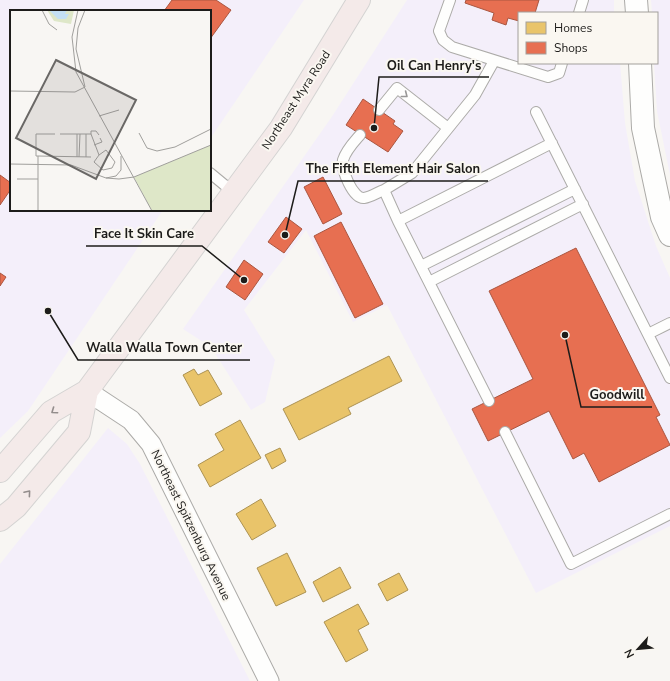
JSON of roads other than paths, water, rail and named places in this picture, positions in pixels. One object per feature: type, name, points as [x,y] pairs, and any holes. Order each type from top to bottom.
[{"type":"highway","name":"Northeast Myra Road","points":[[0,471],[51,412],[87,391],[281,128],[359,0]]},
{"type":"highway","name":"Northeast Myra Road","points":[[0,520],[16,507],[79,432],[87,391]]},
{"type":"main road","points":[[636,0],[637,12]]},
{"type":"main road","points":[[640,64],[643,128],[662,217],[670,235]]},
{"type":"street","name":"Northeast Spitzenburg Avenue","points":[[87,391],[131,420],[151,444],[269,681]]},
{"type":"lane","points":[[450,0],[439,32],[444,40],[452,47],[548,77],[559,73],[562,64]]},
{"type":"lane","points":[[579,12],[582,0]]},
{"type":"lane","points":[[360,135],[347,152],[343,162],[343,170],[353,192],[359,197],[365,198],[384,190],[412,173],[475,95],[494,61]]},
{"type":"lane","points":[[379,110],[397,88],[448,128]]},
{"type":"lane","points":[[536,112],[670,378]]},
{"type":"lane","points":[[398,221],[552,143]]},
{"type":"lane","points":[[211,174],[233,192]]},
{"type":"lane","points":[[421,266],[575,189]]},
{"type":"lane","points":[[384,190],[398,221],[489,401]]},
{"type":"lane","points":[[429,282],[583,204]]},
{"type":"lane","points":[[648,334],[670,323]]},
{"type":"lane","points":[[505,432],[571,564],[670,514]]},
{"type":"place","name":"Oil Can Henry's","points":[[374,128]]},
{"type":"place","name":"The Fifth Element Hair Salon","points":[[285,235]]},
{"type":"place","name":"Face It Skin Care","points":[[244,280]]},
{"type":"place","name":"Walla Walla Town Center","points":[[48,311]]},
{"type":"place","name":"Goodwill","points":[[565,335]]}]
